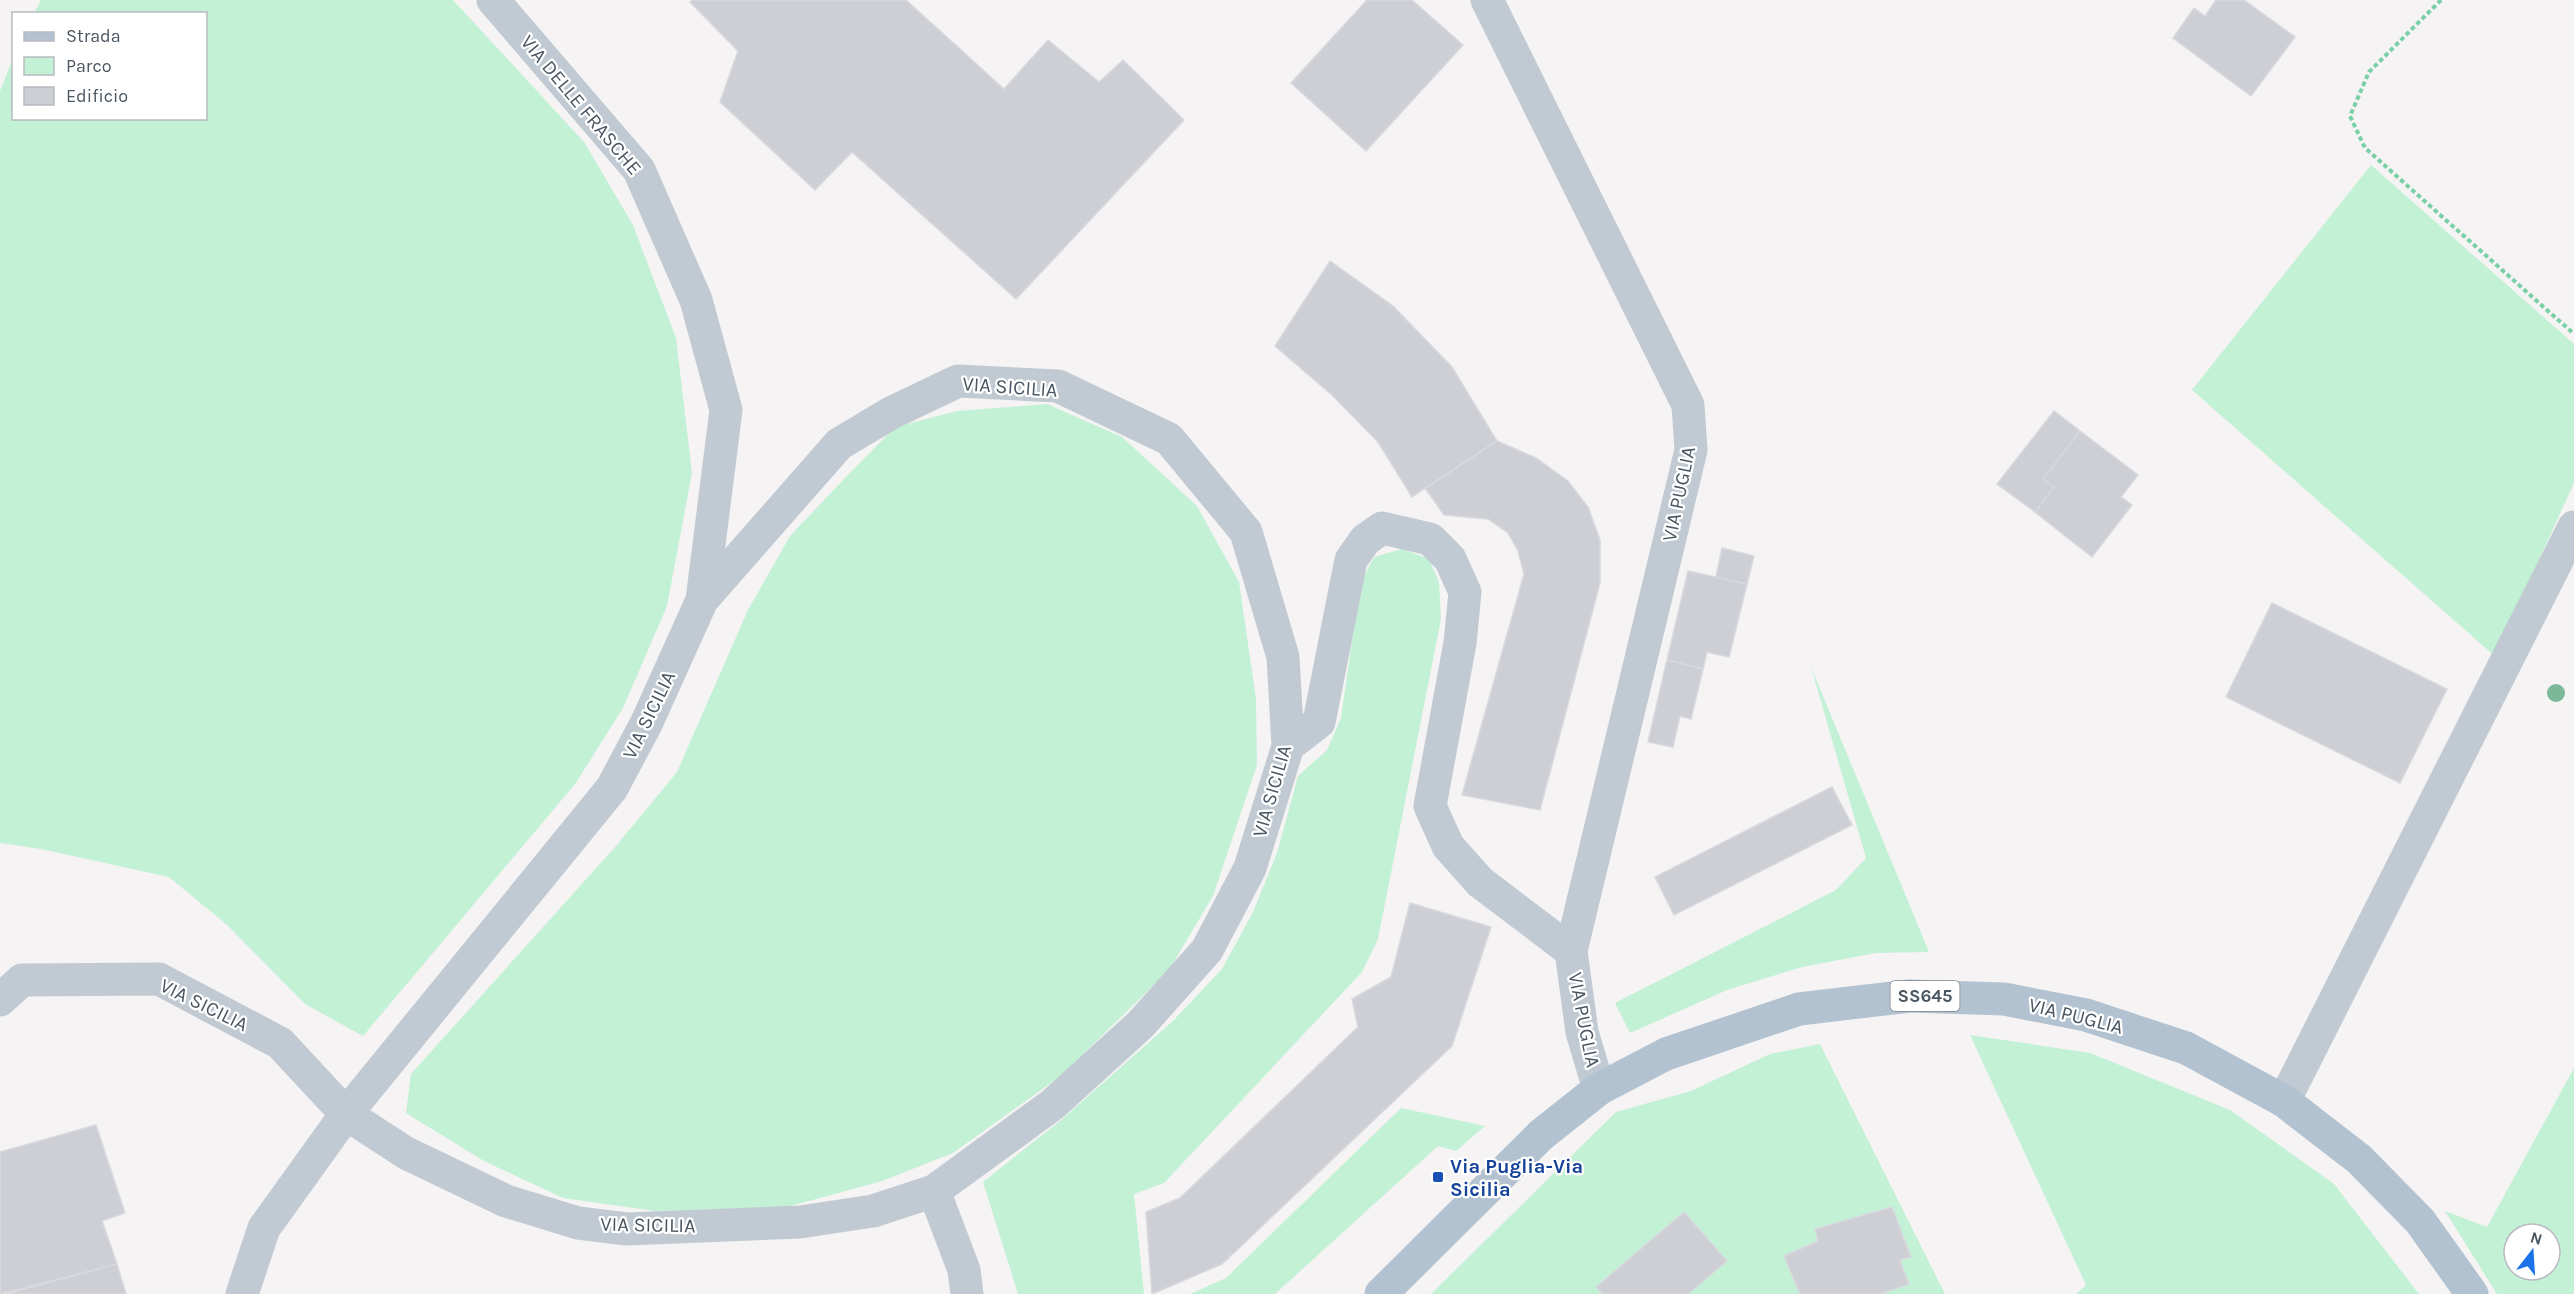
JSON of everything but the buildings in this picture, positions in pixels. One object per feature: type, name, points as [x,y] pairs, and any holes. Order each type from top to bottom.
[{"type":"main road","name":"VIA PUGLIA","points":[[1381,1294],[1541,1135],[1599,1089],[1666,1054],[1799,1009],[1910,996],[2004,999],[2086,1015],[2186,1048],[2284,1101],[2359,1159],[2420,1221],[2472,1294]]},
{"type":"street","name":"VIA DELLE FRASCHE","points":[[493,0],[639,170],[696,300],[726,410],[702,600]]},
{"type":"street","name":"VIA PUGLIA","points":[[1487,0],[1688,405],[1691,450],[1571,951],[1582,1032],[1599,1089]]},
{"type":"street","name":"VIA SICILIA","points":[[0,1000],[22,980],[159,980],[280,1044],[346,1114],[406,1152],[506,1201],[578,1223],[627,1229],[800,1222],[873,1211],[934,1191],[1052,1105],[1141,1024],[1207,950],[1250,868],[1288,746],[1284,657],[1246,532],[1169,439],[1058,386],[958,381],[891,412],[839,444],[702,600],[647,722],[612,788],[346,1114],[264,1228],[242,1294]]},
{"type":"street","points":[[2284,1101],[2574,527]]},
{"type":"street","name":"VIA PUGLIA","points":[[1288,746],[1319,722],[1351,560],[1365,540],[1383,528],[1430,539],[1450,559],[1465,592],[1460,644],[1430,806],[1448,846],[1480,882],[1571,951]]},
{"type":"street","points":[[934,1191],[964,1270],[967,1294]]},
{"type":"path","points":[[2441,0],[2369,72],[2350,116],[2365,148],[2574,333]]},
{"type":"green space","points":[[41,0],[453,0],[584,142],[633,225],[676,338],[692,473],[667,606],[623,708],[575,784],[363,1036],[305,1004],[227,925],[169,877],[41,849],[0,843],[0,91],[12,61],[12,120],[207,120],[207,12],[35,12]]},
{"type":"green space","points":[[2371,165],[2574,344],[2574,483],[2497,658],[2192,390]]},
{"type":"green space","points":[[1047,404],[1122,437],[1197,506],[1239,582],[1256,699],[1257,765],[1213,896],[1169,970],[1062,1075],[953,1153],[882,1181],[787,1207],[655,1211],[563,1198],[484,1161],[406,1113],[411,1074],[616,846],[677,772],[748,610],[790,536],[895,427],[957,411]]},
{"type":"green space","points":[[1402,549],[1429,559],[1439,582],[1441,619],[1378,939],[1362,972],[1164,1183],[1134,1194],[1144,1294],[1018,1294],[983,1182],[1060,1121],[1173,1021],[1222,969],[1253,912],[1277,853],[1298,776],[1327,750],[1341,718],[1360,584],[1374,557]]},
{"type":"green space","points":[[1811,667],[1929,952],[1876,953],[1802,967],[1727,990],[1630,1033],[1615,1003],[1836,890],[1866,858]]},
{"type":"green space","points":[[1970,1035],[2090,1053],[2230,1110],[2334,1184],[2419,1294],[2076,1294],[2086,1285]]},
{"type":"green space","points":[[1820,1044],[1945,1294],[1431,1294],[1616,1112],[1691,1091],[1770,1054]]},
{"type":"green space","points":[[2574,1068],[2574,1294],[2497,1294],[2445,1211],[2487,1227]]},
{"type":"green space","points":[[1401,1108],[1485,1126],[1456,1151],[1438,1146],[1275,1294],[1190,1294],[1226,1278]]},
{"type":"place","name":"Via Puglia-Via Sicilia","points":[[1438,1177]]}]
